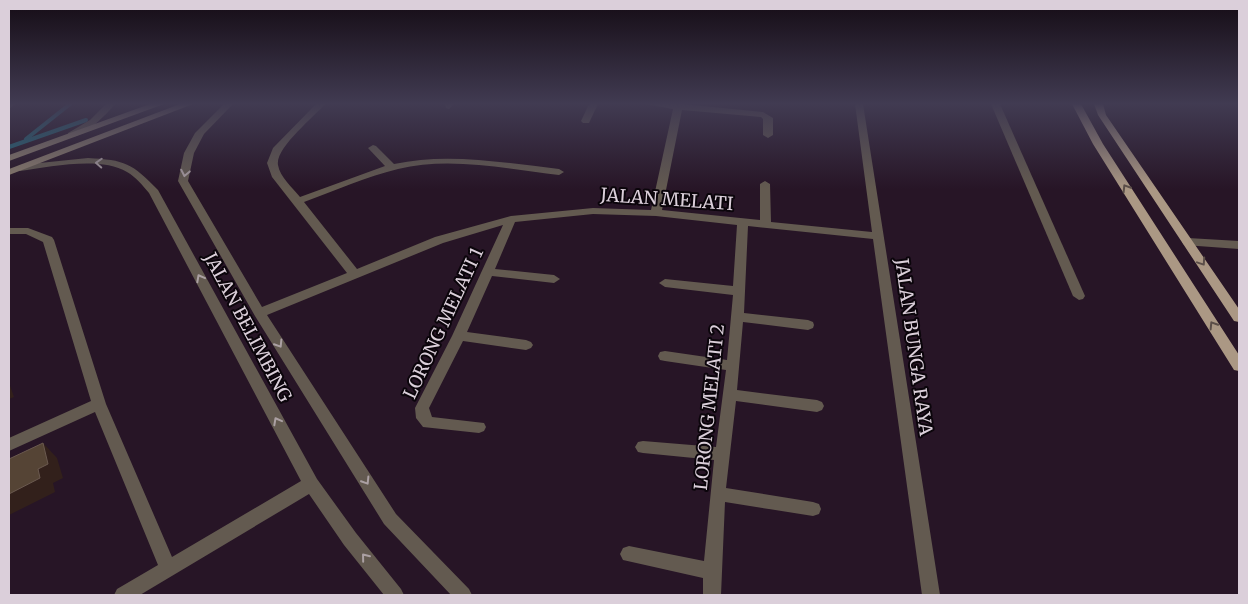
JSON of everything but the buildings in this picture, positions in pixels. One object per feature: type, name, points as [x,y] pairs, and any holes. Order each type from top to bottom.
[{"type":"main road","points":[[9,158],[79,132]]},
{"type":"main road","points":[[14,170],[114,132]]},
{"type":"main road","points":[[1092,132],[1239,366]]},
{"type":"main road","points":[[1113,132],[1239,318]]},
{"type":"street","points":[[71,135],[76,132]]},
{"type":"street","name":"JALAN BELIMBING","points":[[201,132],[189,153],[183,181],[259,313],[390,519],[463,595]]},
{"type":"street","points":[[294,132],[276,150],[272,163],[276,174],[355,274]]},
{"type":"street","points":[[656,213],[673,132]]},
{"type":"street","name":"JALAN BUNGA RAYA","points":[[863,132],[931,595]]},
{"type":"street","points":[[1007,132],[1079,296]]},
{"type":"street","points":[[373,148],[392,168]]},
{"type":"street","name":"JALAN BELIMBING","points":[[14,170],[79,162],[108,163],[130,168],[140,176],[154,192],[310,484],[350,539],[395,595]]},
{"type":"street","points":[[298,200],[409,164],[451,162],[558,172]]},
{"type":"street","points":[[765,184],[766,225]]},
{"type":"street","name":"JALAN MELATI","points":[[259,313],[439,240],[512,219],[593,211],[656,213],[879,236]]},
{"type":"street","name":"LORONG MELATI 1","points":[[479,427],[428,423],[423,418],[422,408],[460,336],[512,219]]},
{"type":"street","name":"LORONG MELATI 2","points":[[712,595],[712,571],[722,454],[733,366],[743,223]]},
{"type":"street","points":[[9,231],[28,231],[48,240],[99,404],[168,569]]},
{"type":"street","points":[[1188,242],[1239,245]]},
{"type":"street","points":[[488,272],[554,279]]},
{"type":"street","points":[[666,284],[738,291]]},
{"type":"street","points":[[736,317],[808,325]]},
{"type":"street","points":[[460,336],[526,345]]},
{"type":"street","points":[[665,356],[733,366]]},
{"type":"street","points":[[730,395],[817,406]]},
{"type":"street","points":[[9,445],[99,404]]},
{"type":"street","points":[[643,447],[722,454]]},
{"type":"street","points":[[124,595],[310,484]]},
{"type":"street","points":[[719,494],[813,509]]},
{"type":"street","points":[[629,554],[712,571]]},
{"type":"waterway","points":[[26,139],[35,132]]},
{"type":"waterway","points":[[9,147],[51,132]]}]
